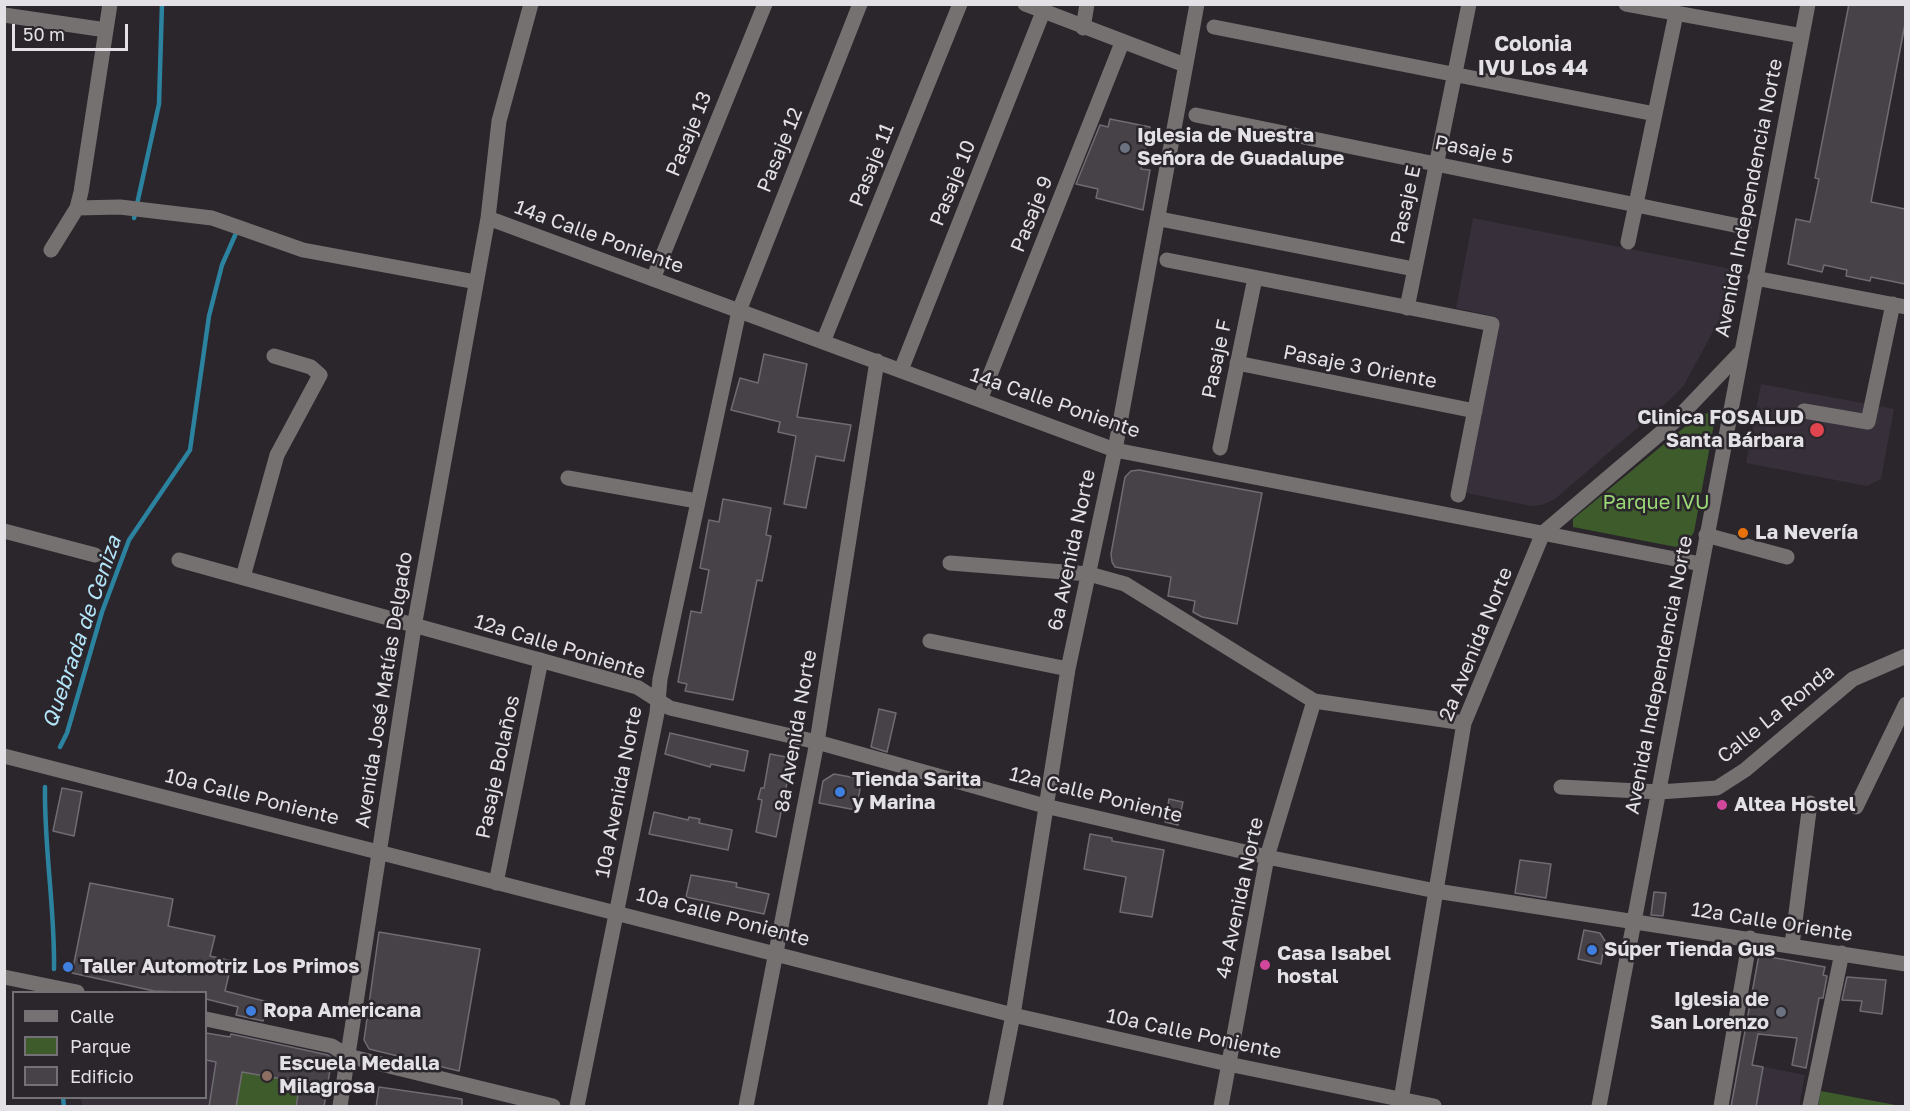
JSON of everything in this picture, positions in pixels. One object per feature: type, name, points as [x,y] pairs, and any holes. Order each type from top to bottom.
[{"type":"street","points":[[51,250],[77,208],[110,4]]},
{"type":"street","name":"Avenida José Matías Delgado","points":[[340,1107],[414,627],[488,218],[499,121],[531,4]]},
{"type":"street","name":"Pasaje 13","points":[[653,279],[765,4]]},
{"type":"street","name":"Pasaje 12","points":[[738,311],[860,4]]},
{"type":"street","name":"Pasaje 11","points":[[823,342],[960,4]]},
{"type":"street","points":[[1025,4],[1122,43],[1185,65]]},
{"type":"street","points":[[1083,28],[1087,4]]},
{"type":"street","name":"6a Avenida Norte","points":[[995,1107],[1013,1015],[1068,669],[1115,450],[1160,219],[1197,4]]},
{"type":"street","name":"Pasaje E","points":[[1407,308],[1469,4]]},
{"type":"street","points":[[1626,4],[1802,36]]},
{"type":"street","name":"Avenida Independencia Norte","points":[[1599,1107],[1740,353],[1808,4]]},
{"type":"street","name":"Pasaje 10","points":[[901,370],[1043,12]]},
{"type":"street","points":[[1628,242],[1676,14]]},
{"type":"street","points":[[4,15],[106,30]]},
{"type":"street","points":[[1214,27],[1655,114]]},
{"type":"street","name":"Pasaje 9","points":[[980,400],[1122,43]]},
{"type":"street","name":"Pasaje 5","points":[[1196,115],[1743,226]]},
{"type":"street","points":[[77,208],[120,207],[212,218],[303,250],[476,282]]},
{"type":"street","name":"14a Calle Poniente","points":[[488,218],[1115,450],[1701,564]]},
{"type":"street","points":[[1160,219],[1414,269]]},
{"type":"street","points":[[1167,260],[1492,324],[1458,495]]},
{"type":"street","name":"Pasaje F","points":[[1220,448],[1255,278]]},
{"type":"street","points":[[1755,278],[1899,305],[1869,422],[1864,423],[1804,411]]},
{"type":"street","name":"10a Avenida Norte","points":[[577,1107],[659,701],[660,680],[738,311]]},
{"type":"street","name":"2a Avenida Norte","points":[[1401,1103],[1464,723],[1543,533],[1676,420],[1740,353]]},
{"type":"street","points":[[243,577],[277,455],[320,375],[311,367],[274,356]]},
{"type":"street","name":"8a Avenida Norte","points":[[746,1107],[778,952],[817,742],[877,361]]},
{"type":"street","name":"Pasaje 3 Oriente","points":[[1237,363],[1475,411]]},
{"type":"street","points":[[568,478],[697,501]]},
{"type":"street","points":[[4,531],[95,555]]},
{"type":"street","points":[[1706,535],[1787,557]]},
{"type":"street","name":"12a Calle Poniente","points":[[178,560],[637,687],[670,708],[817,742],[1045,806],[1267,857],[1436,891],[1633,923]]},
{"type":"street","points":[[950,564],[1089,574],[1125,584],[1314,701],[1464,723]]},
{"type":"street","points":[[930,641],[1068,669]]},
{"type":"street","name":"Calle La Ronda","points":[[1561,786],[1659,792],[1717,788],[1745,770],[1852,679],[1905,656]]},
{"type":"street","name":"Pasaje Bolaños","points":[[496,883],[541,660]]},
{"type":"street","name":"4a Avenida Norte","points":[[1221,1107],[1267,857],[1314,701]]},
{"type":"street","points":[[1856,807],[1905,704]]},
{"type":"street","name":"10a Calle Poniente","points":[[4,756],[496,883],[778,952],[1013,1015],[1401,1103],[1434,1107]]},
{"type":"street","points":[[1792,945],[1810,803]]},
{"type":"street","name":"12a Calle Oriente","points":[[1633,923],[1750,938],[1905,964]]},
{"type":"street","points":[[1721,1107],[1750,938]]},
{"type":"street","points":[[1810,1107],[1842,953]]},
{"type":"street","points":[[4,977],[68,991]]},
{"type":"street","points":[[207,1019],[332,1046],[348,1056],[553,1107]]},
{"type":"shaded area","points":[[1473,218],[1731,269],[1721,317],[1684,385],[1555,499],[1542,505],[1531,506],[1462,492],[1497,317],[1456,308]]},
{"type":"shaded area","points":[[1761,384],[1894,409],[1881,479],[1867,486],[1746,463]]},
{"type":"shaded area","name":"Escuela Medalla Milagrosa","points":[[207,1033],[333,1055],[324,1106],[82,1106],[81,1099],[207,1099]]},
{"type":"shaded area","points":[[1739,1062],[1805,1075],[1799,1106],[1730,1106]]},
{"type":"green space","name":"Parque IVU","points":[[1708,413],[1713,417],[1714,424],[1694,532],[1687,543],[1676,547],[1573,527],[1573,519],[1698,416]]},
{"type":"green space","points":[[242,1072],[300,1082],[296,1106],[236,1106]]},
{"type":"green space","points":[[1821,1091],[1901,1106],[1818,1106]]},
{"type":"building","points":[[1849,4],[1905,4],[1905,24],[1871,202],[1905,209],[1905,284],[1871,277],[1870,281],[1846,276],[1847,270],[1824,265],[1822,272],[1788,264],[1796,219],[1810,222],[1819,179],[1815,178]]},
{"type":"building","name":"Iglesia de Nuestra Señora de Guadalupe","points":[[1110,119],[1150,127],[1141,169],[1150,170],[1143,210],[1096,198],[1098,189],[1076,184],[1100,125],[1108,127]]},
{"type":"building","points":[[764,354],[807,364],[797,417],[851,425],[844,461],[816,456],[806,508],[784,504],[796,436],[778,432],[780,422],[731,410],[740,378],[758,383]]},
{"type":"building","points":[[1139,470],[1262,493],[1237,624],[1202,617],[1193,612],[1195,601],[1168,596],[1171,577],[1115,567],[1111,554],[1125,477],[1131,471]]},
{"type":"building","points":[[723,499],[771,508],[766,535],[771,536],[762,581],[757,580],[733,700],[685,691],[687,684],[678,682],[691,611],[701,613],[709,570],[700,568],[709,520],[719,522]]},
{"type":"building","points":[[879,709],[896,713],[887,752],[871,747]]},
{"type":"building","points":[[670,733],[748,751],[744,771],[711,764],[710,767],[665,754]]},
{"type":"building","points":[[770,754],[792,758],[776,837],[756,832],[762,800],[758,799],[761,788],[764,788]]},
{"type":"building","name":"Tienda Sarita y Marina","points":[[834,774],[862,779],[856,810],[819,803],[823,781]]},
{"type":"building","points":[[62,788],[82,792],[74,836],[53,831]]},
{"type":"building","points":[[1169,799],[1183,802],[1178,825],[1165,822]]},
{"type":"building","points":[[654,812],[688,820],[689,817],[700,819],[699,823],[732,830],[728,850],[649,834]]},
{"type":"building","points":[[1090,834],[1112,838],[1112,841],[1164,850],[1152,917],[1120,912],[1126,877],[1084,869]]},
{"type":"building","points":[[1520,860],[1551,864],[1546,898],[1515,893]]},
{"type":"building","points":[[691,875],[737,883],[736,887],[769,894],[764,914],[686,897]]},
{"type":"building","points":[[90,883],[173,899],[168,926],[215,936],[210,956],[232,961],[225,991],[268,1002],[263,1021],[236,1015],[238,1007],[207,999],[207,991],[154,991],[72,973]]},
{"type":"building","points":[[1654,892],[1666,893],[1663,916],[1651,915]]},
{"type":"building","name":"Súper Tienda Gus","points":[[1584,930],[1600,933],[1605,941],[1601,964],[1578,959]]},
{"type":"building","points":[[379,932],[480,949],[459,1071],[369,1049],[364,1040]]},
{"type":"building","points":[[1759,955],[1825,967],[1823,975],[1827,976],[1823,998],[1819,998],[1806,1068],[1792,1065],[1797,1038],[1758,1034],[1752,1065],[1763,1067],[1756,1107],[1731,1107]]},
{"type":"building","points":[[1847,977],[1886,980],[1882,1014],[1860,1011],[1862,1001],[1842,1000]]},
{"type":"building","name":"Escuela Medalla Milagrosa","points":[[207,1033],[230,1037],[231,1034],[328,1055],[332,1058],[324,1107],[296,1107],[300,1082],[242,1072],[236,1107],[209,1107],[216,1062],[207,1060]]},
{"type":"building","points":[[379,1087],[462,1099],[462,1107],[376,1107]]},
{"type":"waterway","name":"Quebrada de Ceniza","points":[[134,218],[159,104],[162,4]]},
{"type":"waterway","name":"Quebrada de Ceniza","points":[[60,747],[67,733],[102,612],[129,540],[190,450],[209,316],[222,265],[237,231]]},
{"type":"waterway","name":"Quebrada de Ceniza","points":[[45,787],[54,969]]},
{"type":"waterway","name":"Quebrada de Ceniza","points":[[63,1099],[64,1106]]},
{"type":"place","name":"Iglesia de Nuestra Señora de Guadalupe","points":[[1125,148]]},
{"type":"place","name":"Clinica FOSALUD Santa Bárbara","points":[[1817,430]]},
{"type":"place","name":"La Nevería","points":[[1743,533]]},
{"type":"place","name":"Tienda Sarita y Marina","points":[[840,792]]},
{"type":"place","name":"Altea Hostel","points":[[1722,805]]},
{"type":"place","name":"Súper Tienda Gus","points":[[1592,950]]},
{"type":"place","name":"Casa Isabel hostal","points":[[1265,965]]},
{"type":"place","name":"Taller Automotriz Los Primos","points":[[68,967]]},
{"type":"place","name":"Ropa Americana","points":[[251,1011]]},
{"type":"place","name":"Iglesia de San Lorenzo","points":[[1781,1012]]},
{"type":"place","name":"Escuela Medalla Milagrosa","points":[[267,1076]]},
{"type":"district","name":"Colonia IVU Los 44","points":[[1533,56]]}]
